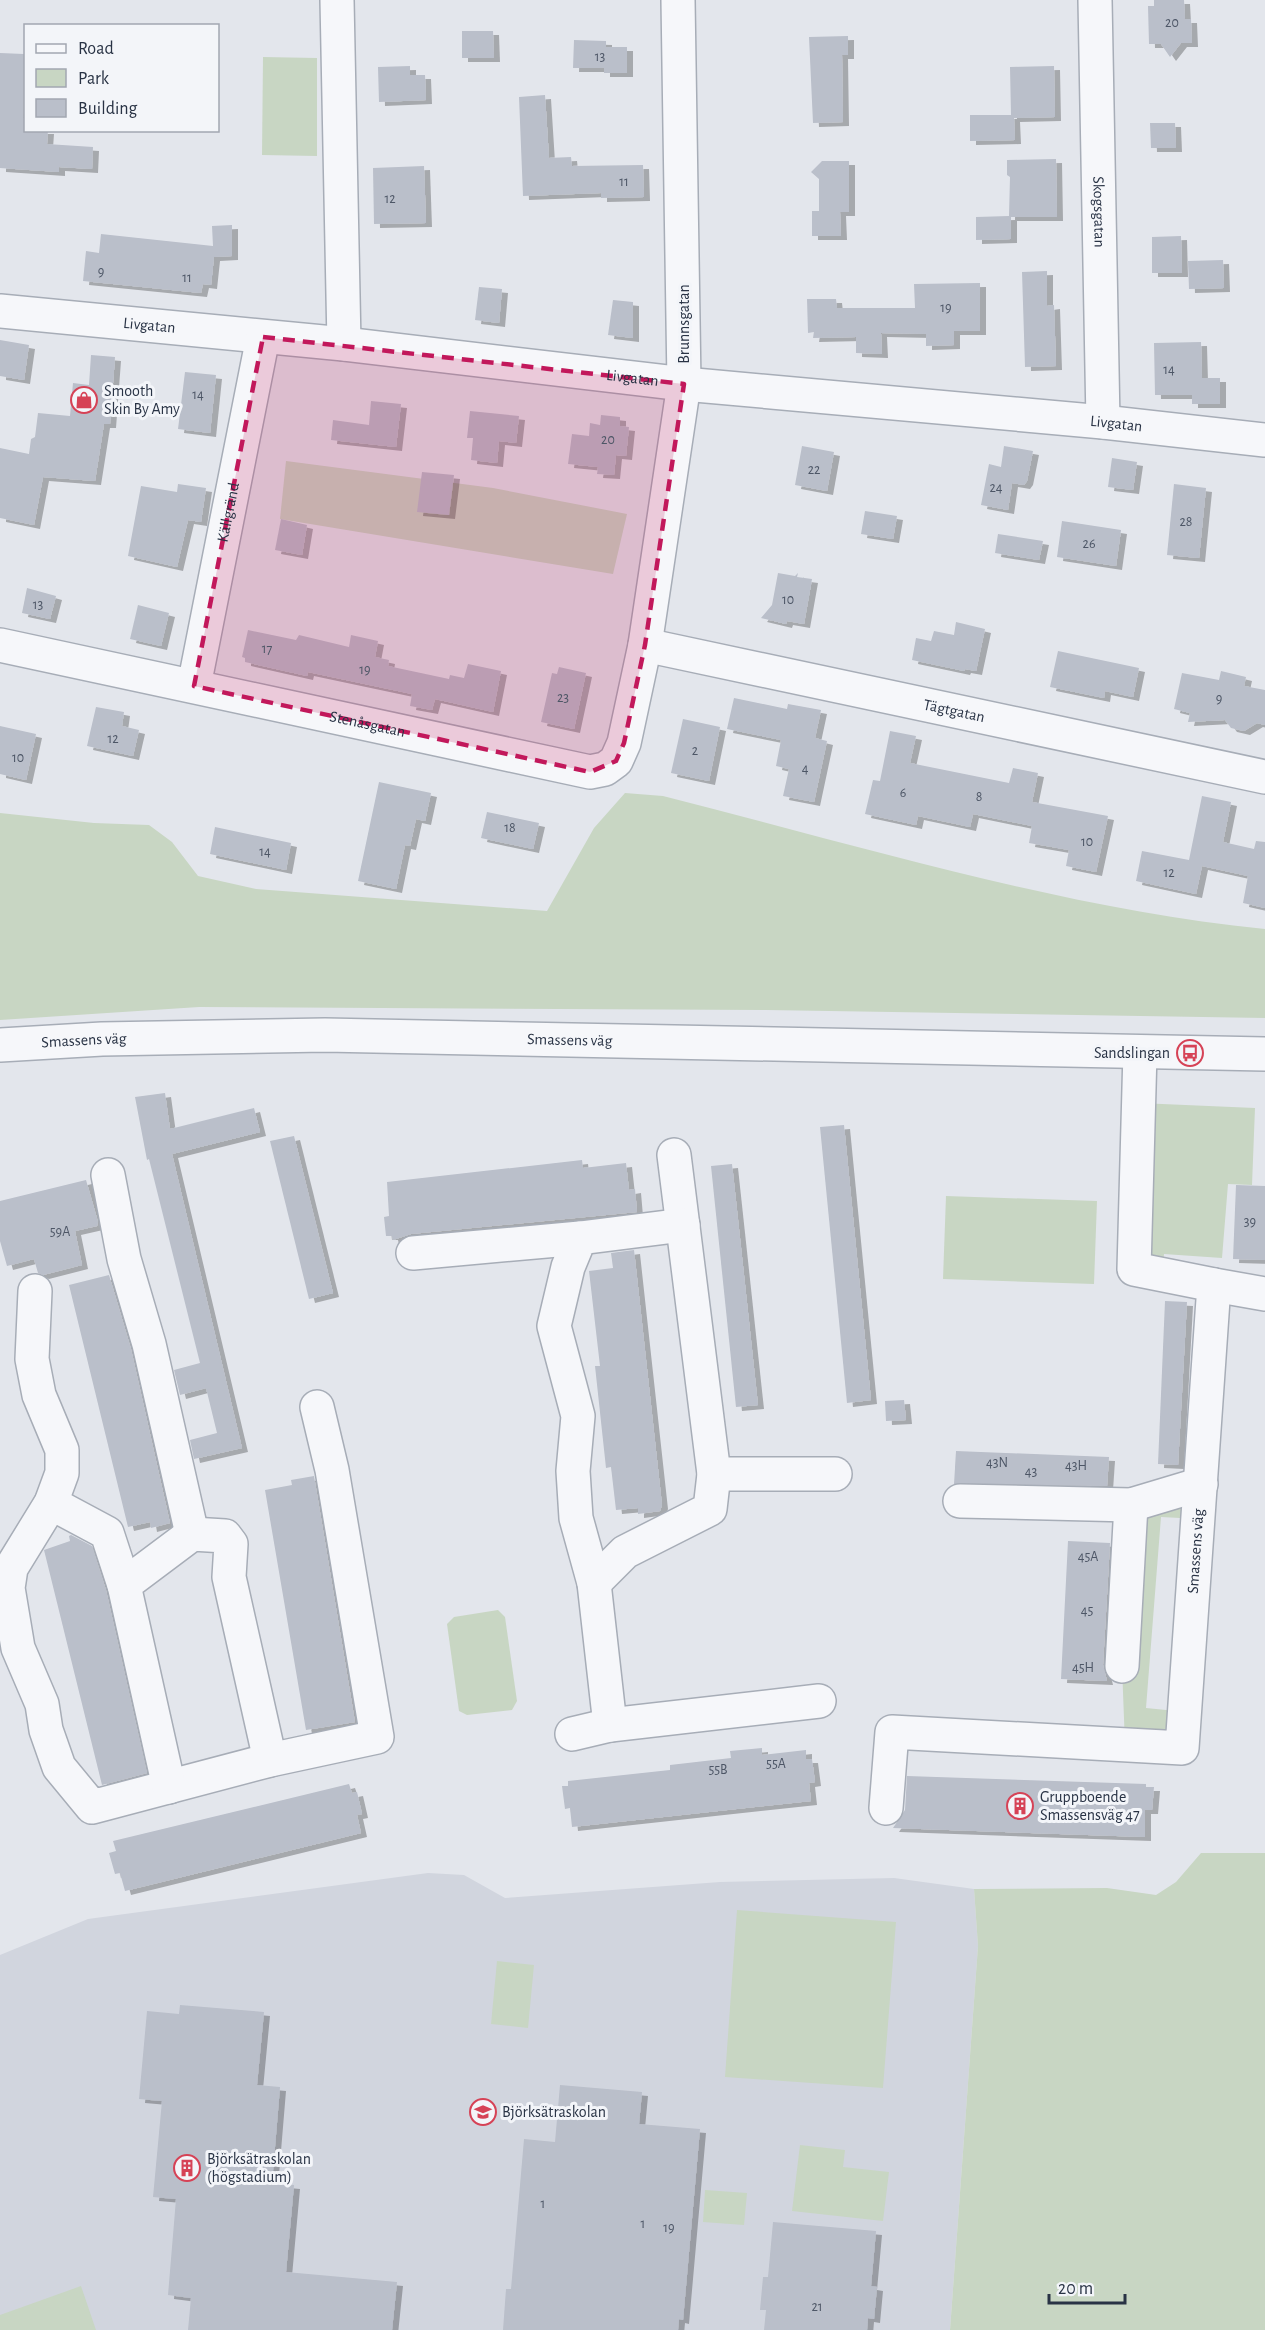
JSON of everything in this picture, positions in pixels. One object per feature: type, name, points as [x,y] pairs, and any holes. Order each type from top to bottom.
[{"type":"street","points":[[337,0],[344,345]]},
{"type":"street","name":"Brunnsgatan","points":[[645,645],[684,384],[678,0]]},
{"type":"street","name":"Skogsgatan","points":[[1095,0],[1102,422]]},
{"type":"street","name":"Livgatan","points":[[0,311],[344,345],[684,384],[1102,422],[1265,440]]},
{"type":"street","name":"Källgränd","points":[[194,686],[263,338]]},
{"type":"street","name":"Stenåsgatan","points":[[0,645],[590,772],[605,769],[616,761],[624,743],[645,645]]},
{"type":"street","name":"Tägtgatan","points":[[645,645],[1265,777]]},
{"type":"street","name":"Smassens väg","points":[[0,1045],[102,1039],[325,1035],[1265,1054]]},
{"type":"street","points":[[1140,1052],[1134,1269],[1265,1294]]},
{"type":"street","points":[[594,1583],[626,1552],[710,1509],[714,1474],[674,1155]]},
{"type":"street","points":[[108,1174],[124,1259],[149,1344],[192,1534]]},
{"type":"street","points":[[413,1253],[580,1238],[683,1225]]},
{"type":"street","points":[[580,1238],[568,1267],[554,1326],[579,1416],[573,1471],[576,1518],[594,1583],[610,1725]]},
{"type":"street","name":"Smassens väg","points":[[886,1808],[892,1732],[1182,1748],[1214,1285]]},
{"type":"street","points":[[35,1291],[32,1359],[39,1395],[62,1450],[62,1473],[51,1503],[11,1568],[8,1588],[18,1648],[42,1704],[46,1730],[59,1767],[92,1807],[270,1760],[377,1737],[332,1470],[317,1407]]},
{"type":"street","points":[[714,1474],[835,1474]]},
{"type":"street","points":[[960,1501],[1131,1504],[1201,1484]]},
{"type":"street","points":[[51,1503],[107,1533],[124,1585],[169,1787]]},
{"type":"street","points":[[1122,1666],[1131,1504]]},
{"type":"street","points":[[124,1585],[192,1534],[225,1536],[231,1544],[229,1577],[270,1760]]},
{"type":"street","points":[[572,1734],[610,1725],[819,1701]]},
{"type":"highlighted area","points":[[263,337],[684,384],[645,645],[624,743],[616,761],[590,772],[194,686]]},
{"type":"shaded area","name":"Björksätraskolan","points":[[428,1873],[464,1875],[505,1898],[720,1882],[894,1878],[974,1889],[978,1946],[950,2330],[0,2330],[0,1955],[88,1919]]},
{"type":"green space","points":[[263,57],[317,58],[317,156],[262,155]]},
{"type":"green space","points":[[286,461],[493,488],[627,514],[613,574],[280,519]]},
{"type":"green space","points":[[625,793],[663,796],[887,855],[1037,891],[1188,919],[1265,929],[1265,1018],[766,1010],[199,1007],[0,1020],[0,813],[94,823],[149,825],[172,842],[198,876],[256,889],[547,911],[594,828]]},
{"type":"green space","points":[[1139,1103],[1255,1108],[1252,1185],[1228,1184],[1222,1258],[1164,1254],[1162,1274],[1134,1269]]},
{"type":"green space","points":[[946,1196],[1097,1201],[1094,1284],[943,1279]]},
{"type":"green space","points":[[1201,1484],[1199,1519],[1161,1517],[1146,1708],[1186,1712],[1184,1723],[1149,1746],[1125,1745],[1122,1666],[1131,1505]]},
{"type":"green space","points":[[498,1610],[505,1617],[517,1701],[512,1710],[467,1715],[459,1711],[447,1624],[454,1617]]},
{"type":"green space","points":[[1201,1853],[1265,1853],[1265,2330],[950,2330],[978,1946],[974,1889],[1107,1888],[1156,1895],[1176,1882]]},
{"type":"green space","points":[[737,1910],[896,1922],[883,2088],[725,2077]]},
{"type":"green space","points":[[497,1961],[534,1965],[528,2028],[491,2024]]},
{"type":"green space","points":[[800,2145],[845,2150],[843,2167],[889,2172],[883,2221],[792,2211]]},
{"type":"green space","points":[[705,2190],[747,2193],[744,2225],[703,2222]]},
{"type":"green space","points":[[81,2286],[96,2330],[0,2330],[0,2315]]},
{"type":"building","points":[[1154,0],[1184,0],[1185,19],[1191,19],[1192,43],[1181,43],[1170,57],[1161,44],[1149,44],[1148,6],[1154,6]]},
{"type":"building","points":[[462,31],[493,31],[494,58],[462,58]]},
{"type":"building","points":[[848,36],[848,55],[842,55],[843,122],[813,123],[809,37]]},
{"type":"building","points":[[574,40],[606,41],[606,47],[627,47],[627,73],[604,73],[604,68],[573,68]]},
{"type":"building","points":[[0,53],[24,54],[24,132],[48,132],[47,144],[93,147],[92,169],[59,167],[59,172],[0,168]]},
{"type":"building","points":[[410,66],[410,75],[425,75],[426,100],[379,102],[378,67]]},
{"type":"building","points":[[1054,66],[1055,117],[1014,118],[1015,140],[970,141],[970,115],[1011,115],[1010,67]]},
{"type":"building","points":[[545,95],[549,158],[571,157],[572,166],[643,165],[644,197],[601,198],[601,193],[523,196],[519,97]]},
{"type":"building","points":[[1150,123],[1175,123],[1176,148],[1151,148]]},
{"type":"building","points":[[1056,159],[1057,217],[1011,217],[1011,239],[976,240],[976,217],[1009,216],[1010,177],[1007,175],[1007,160]]},
{"type":"building","points":[[822,161],[849,161],[849,212],[840,212],[841,236],[812,236],[812,211],[819,211],[819,179],[811,172]]},
{"type":"building","points":[[424,166],[426,223],[374,224],[373,168]]},
{"type":"building","points":[[232,225],[232,256],[214,257],[211,285],[203,284],[201,293],[83,281],[86,251],[99,253],[101,234],[213,246],[212,226]]},
{"type":"building","points":[[1181,236],[1182,273],[1152,273],[1152,237]]},
{"type":"building","points":[[1223,260],[1224,288],[1189,289],[1188,261]]},
{"type":"building","points":[[1047,271],[1047,306],[1054,305],[1056,366],[1025,367],[1022,272]]},
{"type":"building","points":[[980,283],[980,331],[954,331],[954,345],[926,346],[926,334],[881,333],[882,354],[856,353],[856,337],[813,338],[814,332],[808,333],[807,299],[836,299],[837,308],[915,308],[914,284]]},
{"type":"building","points":[[479,287],[502,289],[499,323],[475,320]]},
{"type":"building","points":[[613,300],[633,302],[633,338],[608,335]]},
{"type":"building","points":[[0,340],[29,345],[24,380],[0,376]]},
{"type":"building","points":[[1201,342],[1202,378],[1220,378],[1220,404],[1192,404],[1192,395],[1155,395],[1154,343]]},
{"type":"building","points":[[91,355],[115,357],[110,424],[104,424],[95,481],[43,477],[34,525],[0,518],[0,448],[29,454],[31,439],[35,437],[38,413],[70,416],[73,383],[89,385]]},
{"type":"building","points":[[185,372],[216,375],[210,433],[178,429]]},
{"type":"building","points":[[371,401],[401,404],[396,447],[331,440],[333,420],[369,425]]},
{"type":"building","points":[[470,411],[519,416],[516,443],[499,441],[497,463],[471,460],[473,438],[467,438]]},
{"type":"building","points":[[601,415],[620,417],[620,426],[629,427],[626,456],[616,455],[614,475],[597,474],[598,467],[568,464],[572,434],[589,436],[590,423],[600,425]]},
{"type":"building","points":[[802,446],[834,452],[827,491],[795,485]]},
{"type":"building","points":[[1004,446],[1033,451],[1027,481],[1024,485],[1012,483],[1008,510],[981,505],[989,464],[1001,467]]},
{"type":"building","points":[[1112,458],[1137,462],[1133,490],[1108,487]]},
{"type":"building","points":[[422,472],[454,475],[449,515],[417,512]]},
{"type":"building","points":[[178,484],[206,488],[201,522],[188,520],[177,567],[128,556],[141,486],[177,492]]},
{"type":"building","points":[[1174,484],[1206,488],[1199,558],[1167,555]]},
{"type":"building","points":[[865,511],[897,516],[893,539],[861,534]]},
{"type":"building","points":[[281,519],[307,525],[302,555],[275,550]]},
{"type":"building","points":[[1062,521],[1121,530],[1116,566],[1057,557]]},
{"type":"building","points":[[998,534],[1043,541],[1039,560],[995,553]]},
{"type":"building","points":[[778,573],[795,576],[798,573],[797,577],[812,579],[804,624],[787,621],[786,624],[761,618],[772,605]]},
{"type":"building","points":[[27,588],[56,596],[50,619],[22,613]]},
{"type":"building","points":[[138,605],[169,613],[161,646],[130,639]]},
{"type":"building","points":[[956,622],[985,629],[976,671],[965,669],[964,671],[912,660],[916,638],[931,641],[934,631],[954,635]]},
{"type":"building","points":[[248,630],[296,640],[299,635],[349,647],[351,635],[378,641],[375,657],[389,660],[388,666],[449,679],[450,675],[464,678],[468,664],[501,671],[493,712],[435,699],[432,710],[410,706],[412,694],[308,672],[307,676],[245,662],[245,658],[242,657]]},
{"type":"building","points":[[1058,651],[1139,668],[1133,697],[1105,691],[1104,698],[1050,687]]},
{"type":"building","points":[[559,667],[586,673],[574,729],[541,722],[552,673],[557,674]]},
{"type":"building","points":[[1221,671],[1246,677],[1244,686],[1265,690],[1265,725],[1257,723],[1244,731],[1231,728],[1225,720],[1188,722],[1190,713],[1174,709],[1182,673],[1219,680]]},
{"type":"building","points":[[734,698],[787,709],[788,704],[821,710],[815,738],[827,741],[814,802],[783,796],[789,769],[776,766],[781,740],[727,729]]},
{"type":"building","points":[[96,707],[124,712],[122,726],[139,730],[133,756],[87,746]]},
{"type":"building","points":[[683,719],[720,727],[709,781],[671,773]]},
{"type":"building","points":[[0,726],[36,734],[26,780],[0,774]]},
{"type":"building","points":[[890,731],[916,736],[910,763],[1009,783],[1013,768],[1038,773],[1032,802],[1108,816],[1096,872],[1066,866],[1069,850],[1029,843],[1032,826],[973,814],[970,827],[918,816],[916,825],[865,814],[873,780],[880,781]]},
{"type":"building","points":[[379,782],[431,793],[425,821],[416,819],[410,846],[405,845],[396,889],[358,881]]},
{"type":"building","points":[[1202,796],[1231,802],[1223,842],[1254,849],[1256,841],[1265,842],[1265,908],[1243,903],[1248,876],[1202,866],[1196,894],[1136,881],[1142,851],[1189,860]]},
{"type":"building","points":[[487,812],[539,823],[533,849],[481,838]]},
{"type":"building","points":[[215,827],[291,843],[286,870],[210,854]]},
{"type":"building","points":[[165,1093],[170,1129],[254,1108],[260,1132],[172,1154],[242,1448],[194,1459],[190,1440],[217,1433],[206,1388],[180,1395],[174,1370],[200,1363],[149,1159],[147,1160],[135,1097]]},
{"type":"building","points":[[844,1125],[871,1400],[847,1403],[820,1127]]},
{"type":"building","points":[[294,1136],[333,1293],[309,1299],[270,1141]]},
{"type":"building","points":[[582,1160],[583,1168],[626,1163],[629,1190],[635,1189],[637,1212],[411,1234],[393,1240],[392,1236],[386,1236],[384,1217],[389,1216],[387,1182]]},
{"type":"building","points":[[732,1164],[758,1405],[736,1407],[711,1166]]},
{"type":"building","points":[[86,1180],[98,1222],[97,1226],[75,1231],[82,1265],[43,1275],[38,1273],[34,1259],[7,1266],[0,1241],[0,1201]]},
{"type":"building","points":[[1236,1185],[1265,1186],[1265,1260],[1233,1259]]},
{"type":"building","points":[[634,1250],[662,1505],[660,1511],[638,1514],[638,1508],[616,1510],[611,1467],[606,1468],[595,1366],[600,1366],[589,1271],[613,1268],[611,1253]]},
{"type":"building","points":[[109,1275],[131,1349],[170,1523],[151,1528],[150,1522],[128,1527],[69,1285]]},
{"type":"building","points":[[1165,1301],[1187,1302],[1178,1465],[1158,1464]]},
{"type":"building","points":[[904,1400],[906,1420],[886,1421],[885,1401]]},
{"type":"building","points":[[956,1451],[1109,1457],[1107,1486],[954,1484]]},
{"type":"building","points":[[314,1476],[355,1722],[306,1730],[265,1490],[292,1485],[291,1480]]},
{"type":"building","points":[[69,1536],[92,1546],[106,1590],[147,1773],[102,1785],[44,1550],[70,1541]]},
{"type":"building","points":[[1068,1541],[1110,1543],[1103,1665],[1107,1681],[1061,1679]]},
{"type":"building","points":[[762,1748],[762,1755],[806,1750],[806,1759],[812,1759],[815,1782],[809,1783],[811,1801],[572,1827],[570,1808],[565,1809],[562,1786],[568,1786],[568,1781],[670,1770],[670,1765],[731,1758],[730,1751]]},
{"type":"building","name":"Gruppboende Smassensväg 47","points":[[907,1776],[1146,1784],[1146,1787],[1154,1787],[1152,1810],[1145,1810],[1145,1837],[893,1828],[905,1810]]},
{"type":"building","points":[[349,1784],[352,1793],[357,1792],[362,1814],[357,1815],[361,1833],[125,1891],[120,1873],[115,1874],[109,1853],[116,1851],[113,1841]]},
{"type":"building","name":"Björksätraskolan (högstadium)","points":[[180,2005],[264,2012],[257,2085],[280,2087],[272,2183],[294,2185],[286,2272],[397,2282],[392,2330],[188,2330],[191,2298],[168,2295],[176,2199],[153,2197],[162,2101],[139,2099],[147,2011],[179,2014]]},
{"type":"building","points":[[560,2085],[642,2092],[639,2124],[700,2129],[683,2320],[679,2319],[678,2330],[503,2330],[506,2289],[511,2289],[524,2139],[555,2142]]},
{"type":"building","points":[[773,2222],[876,2231],[871,2286],[877,2287],[874,2319],[868,2318],[867,2330],[764,2330],[766,2310],[760,2310],[763,2277],[768,2277]]},
{"type":"place","name":"Smooth Skin By Amy","points":[[84,400]]},
{"type":"place","name":"Sandslingan","points":[[1190,1053]]},
{"type":"place","name":"Gruppboende Smassensväg 47","points":[[1020,1806]]},
{"type":"place","name":"Björksätraskolan","points":[[483,2112]]},
{"type":"place","name":"Björksätraskolan (högstadium)","points":[[187,2168]]}]
